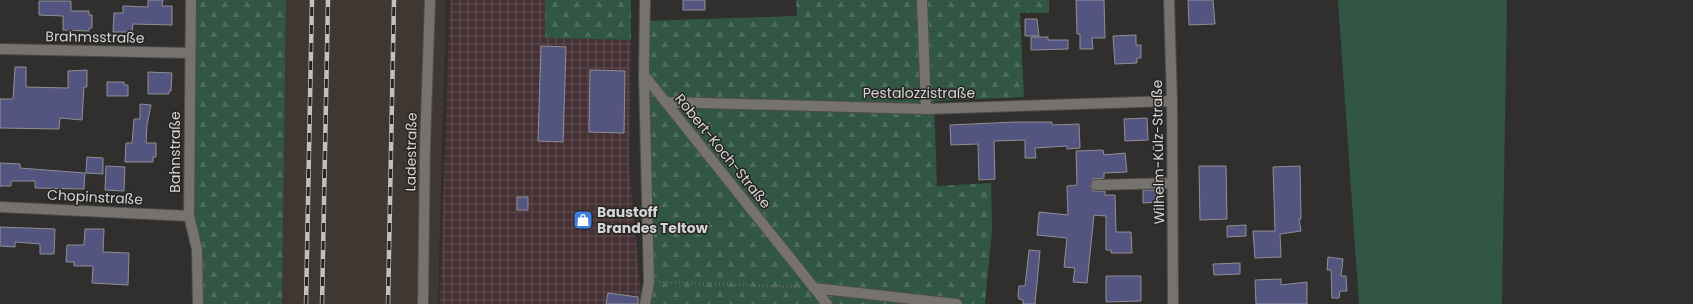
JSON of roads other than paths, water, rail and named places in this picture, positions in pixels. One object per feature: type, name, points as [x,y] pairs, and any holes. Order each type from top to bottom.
[{"type":"street","name":"Bahnstraße","points":[[191,0],[189,216],[197,249],[198,304]]},
{"type":"street","name":"Ladestraße","points":[[423,304],[425,148],[430,0]]},
{"type":"street","points":[[645,0],[644,75],[649,282],[645,304]]},
{"type":"street","points":[[922,0],[926,109]]},
{"type":"street","name":"Wilhelm-Külz-Straße","points":[[1169,0],[1172,101],[1173,304]]},
{"type":"street","name":"Brahmsstraße","points":[[0,49],[190,53]]},
{"type":"street","name":"Robert-Koch-Straße","points":[[644,75],[827,304]]},
{"type":"street","name":"Pestalozzistraße","points":[[666,102],[926,109],[1172,101]]},
{"type":"street","points":[[1096,185],[1172,183]]},
{"type":"street","name":"Chopinstraße","points":[[0,207],[189,216]]},
{"type":"street","points":[[814,288],[956,304]]},
{"type":"railway","points":[[306,304],[312,0]]},
{"type":"railway","points":[[322,304],[328,0]]},
{"type":"railway","points":[[388,304],[394,0]]},
{"type":"place","name":"Baustoff Brandes Teltow","points":[[583,220]]}]
